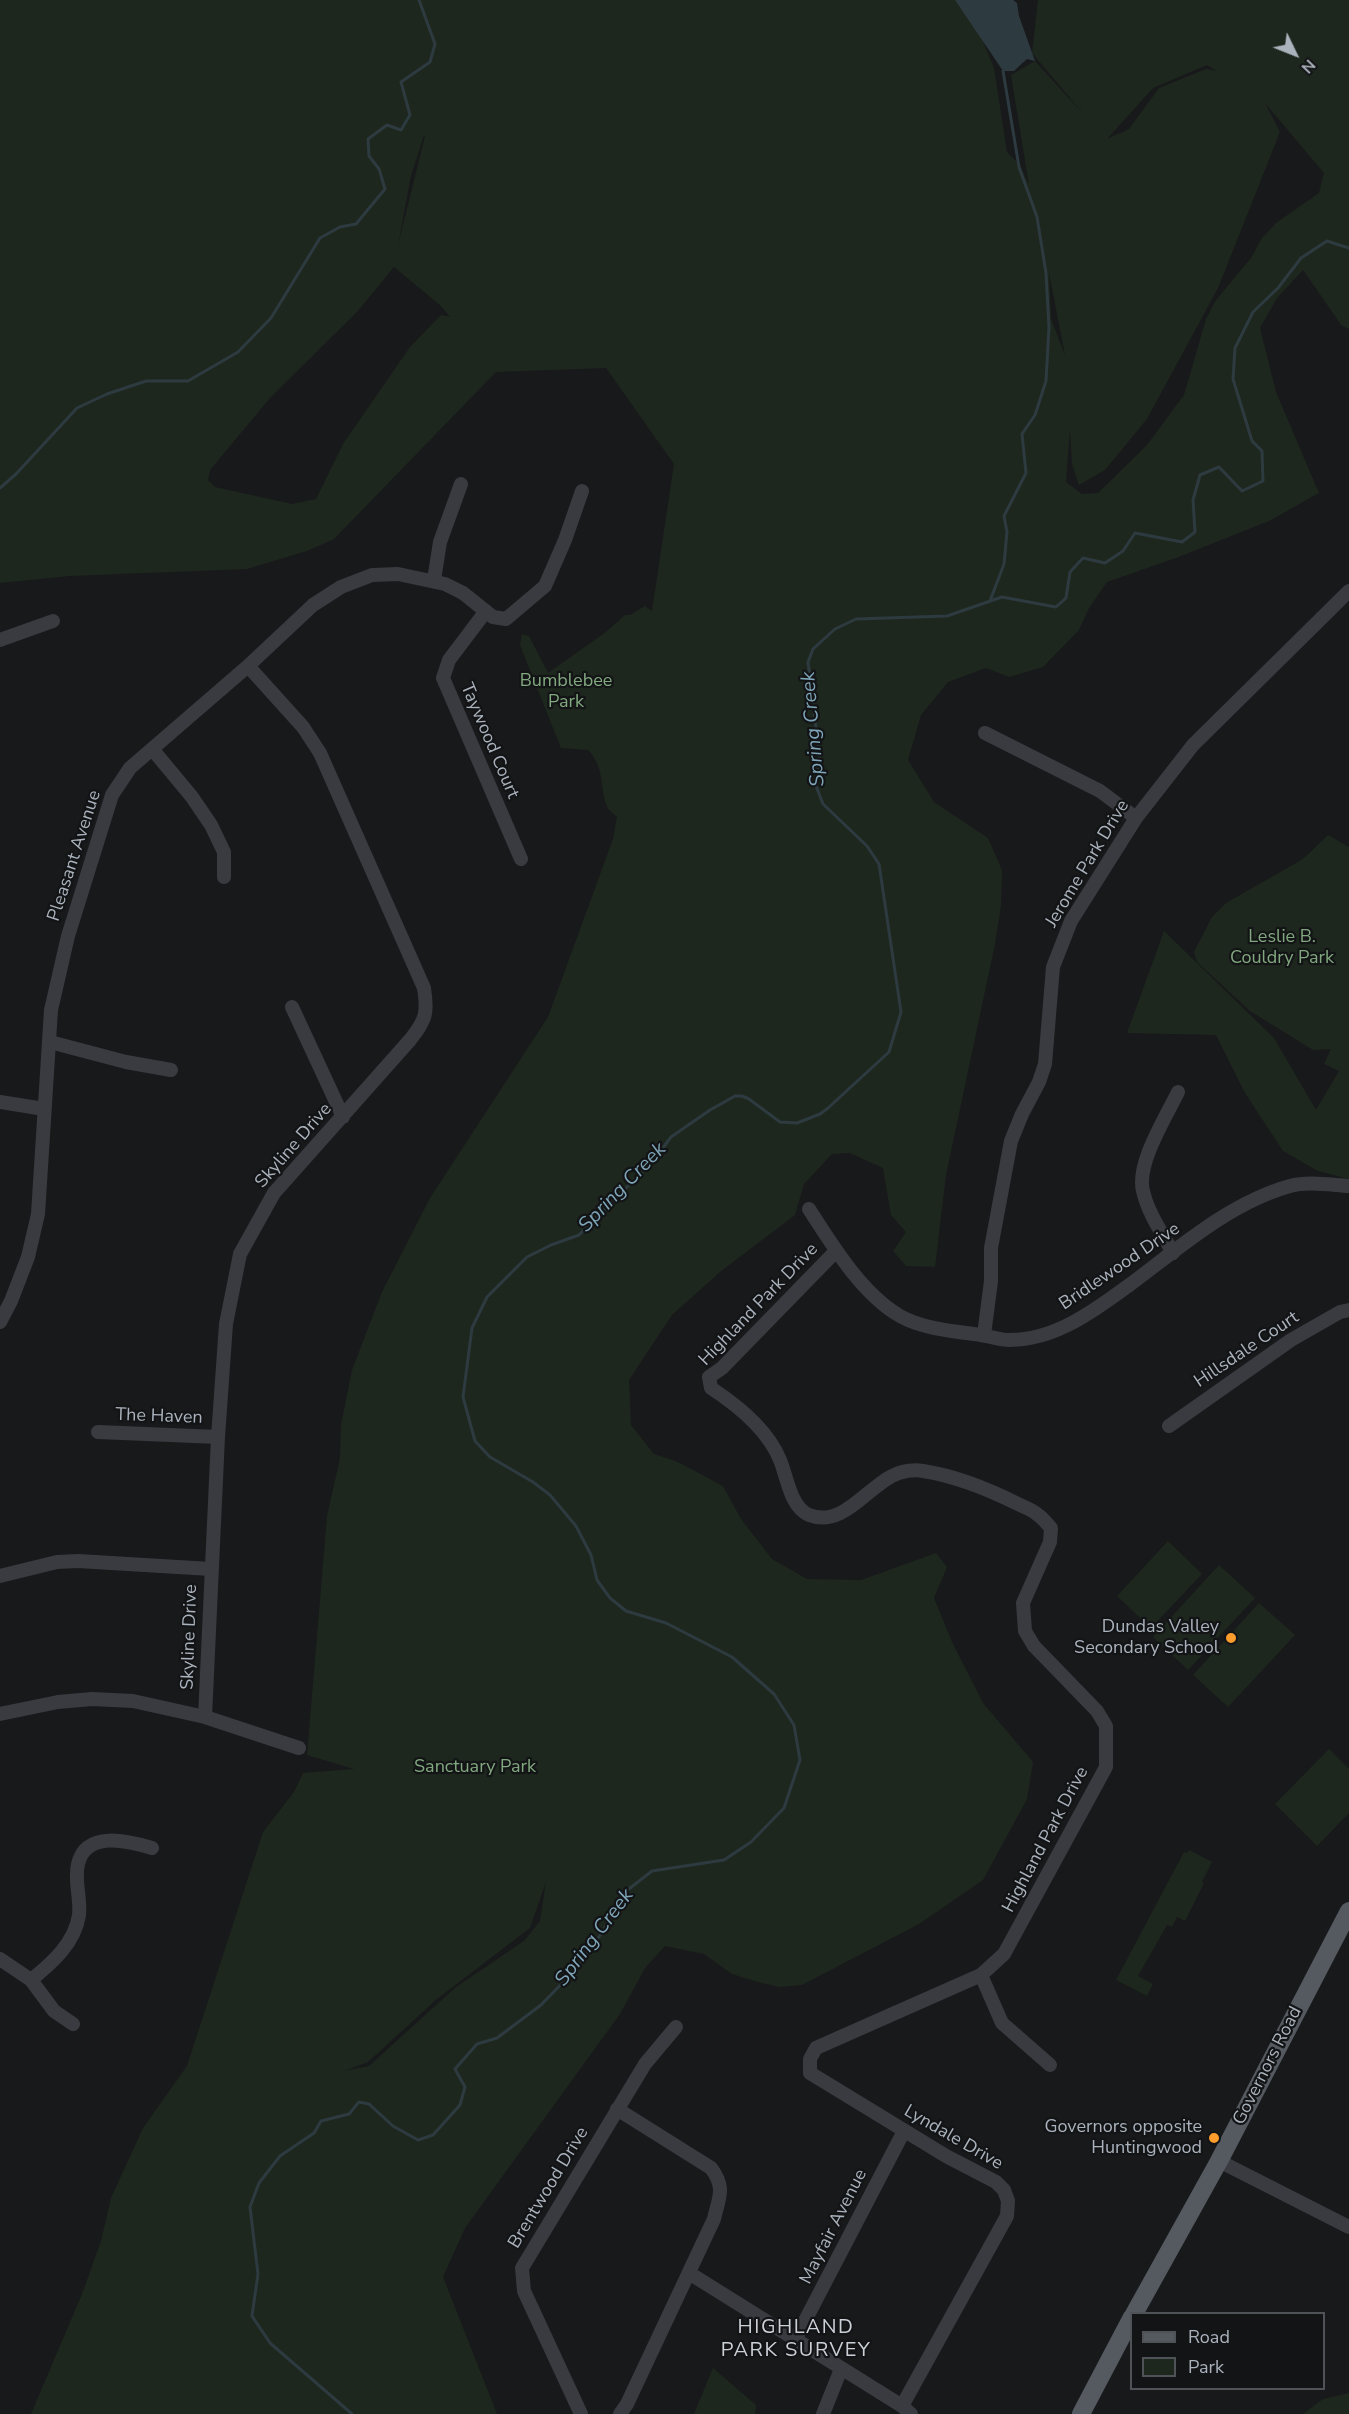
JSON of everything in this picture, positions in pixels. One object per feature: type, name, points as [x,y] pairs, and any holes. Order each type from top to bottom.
[{"type":"main road","name":"Governors Road","points":[[1134,2312],[1219,2161],[1349,1911]]},
{"type":"main road","name":"Governors Road","points":[[1081,2414],[1130,2319]]},
{"type":"street","points":[[434,580],[440,542],[461,484]]},
{"type":"street","points":[[490,614],[506,619],[545,586],[582,492]]},
{"type":"street","name":"Pleasant Avenue","points":[[0,1322],[28,1257],[38,1214],[51,1010],[68,936],[112,795],[130,768],[248,666],[313,605],[341,587],[372,575],[398,574],[434,580],[463,594],[490,614]]},
{"type":"street","name":"Jerome Park Drive","points":[[984,1335],[991,1281],[991,1248],[1011,1141],[1045,1064],[1053,967],[1071,921],[1136,818],[1193,745],[1349,591]]},
{"type":"street","name":"Taywood Court","points":[[490,614],[449,660],[443,678],[520,859]]},
{"type":"street","points":[[0,640],[53,621]]},
{"type":"street","name":"Skyline Drive","points":[[206,1717],[211,1569],[226,1324],[240,1254],[274,1193],[424,1023],[427,1006],[423,988],[320,753],[303,727],[248,666]]},
{"type":"street","points":[[985,732],[1101,790],[1136,818]]},
{"type":"street","points":[[153,750],[192,797],[211,825],[224,852],[224,877]]},
{"type":"street","points":[[292,1006],[343,1117]]},
{"type":"street","points":[[50,1042],[126,1062],[171,1070]]},
{"type":"street","points":[[1173,1253],[1148,1207],[1142,1188],[1142,1168],[1178,1092]]},
{"type":"street","points":[[0,1102],[44,1109]]},
{"type":"street","name":"Bridlewood Drive","points":[[809,1209],[836,1251],[864,1286],[900,1316],[941,1330],[1010,1340],[1045,1334],[1074,1322],[1220,1219],[1254,1200],[1292,1186],[1328,1184],[1349,1186]]},
{"type":"street","name":"Highland Park Drive","points":[[810,2060],[816,2048],[981,1975],[1004,1954],[1106,1767],[1106,1726],[1097,1711],[1034,1646],[1025,1631],[1023,1603],[1050,1542],[1051,1528],[1038,1514],[966,1482],[922,1470],[909,1470],[892,1476],[846,1510],[826,1519],[807,1515],[798,1504],[786,1481],[780,1459],[767,1438],[744,1414],[711,1388],[709,1377],[722,1368],[836,1251]]},
{"type":"street","name":"Hillsdale Court","points":[[1169,1426],[1290,1340],[1340,1312],[1349,1310]]},
{"type":"street","name":"The Haven","points":[[99,1432],[218,1437]]},
{"type":"street","points":[[0,1576],[57,1563],[78,1561],[211,1569]]},
{"type":"street","points":[[0,1714],[35,1705],[92,1699],[133,1701],[206,1717],[299,1748]]},
{"type":"street","points":[[31,1980],[66,1947],[79,1916],[78,1864],[84,1851],[93,1843],[125,1840],[152,1848]]},
{"type":"street","points":[[0,1959],[31,1980],[54,2011],[73,2024]]},
{"type":"street","points":[[981,1975],[1002,2023],[1050,2065]]},
{"type":"street","name":"Brentwood Drive","points":[[581,2414],[524,2290],[522,2268],[645,2064],[676,2027]]},
{"type":"street","name":"Lyndale Drive","points":[[810,2060],[810,2073],[904,2131],[996,2182],[1004,2190],[1008,2201],[1007,2216],[907,2410]]},
{"type":"street","points":[[617,2109],[711,2168],[719,2178],[722,2190],[714,2219],[627,2404],[620,2414]]},
{"type":"street","name":"Mayfair Avenue","points":[[795,2340],[904,2131]]},
{"type":"street","points":[[1219,2161],[1349,2227]]},
{"type":"street","points":[[689,2273],[907,2410]]},
{"type":"street","points":[[823,2414],[841,2369]]},
{"type":"green space","points":[[0,0],[966,0],[994,68],[1007,152],[1020,165],[1029,185],[1011,75],[1035,61],[1086,117],[1032,53],[1038,0],[1349,0],[1349,329],[1342,326],[1303,270],[1277,298],[1260,328],[1276,392],[1319,493],[1269,521],[1176,558],[1107,582],[1089,608],[1079,630],[1043,667],[1009,677],[986,668],[948,682],[921,715],[908,760],[934,802],[988,838],[1002,870],[1001,906],[995,944],[946,1175],[935,1267],[906,1266],[893,1251],[906,1232],[891,1215],[883,1168],[850,1153],[832,1154],[804,1184],[795,1215],[720,1272],[672,1315],[629,1380],[631,1425],[654,1454],[678,1462],[723,1486],[741,1519],[772,1559],[807,1579],[861,1580],[936,1553],[947,1567],[934,1598],[952,1642],[983,1703],[1033,1762],[1027,1799],[983,1880],[919,1924],[802,1985],[779,1987],[758,1982],[732,1974],[704,1954],[665,1946],[645,1968],[620,2014],[465,2228],[443,2277],[497,2414],[31,2414],[82,2294],[101,2241],[111,2198],[143,2128],[187,2066],[263,1832],[294,1792],[303,1773],[354,1769],[307,1755],[327,1516],[340,1458],[341,1425],[352,1370],[382,1292],[430,1198],[548,1017],[613,839],[617,817],[608,807],[600,771],[594,757],[588,750],[561,748],[520,645],[522,634],[529,636],[548,673],[606,632],[625,615],[630,615],[645,606],[652,611],[674,464],[606,368],[496,372],[334,539],[307,551],[247,569],[70,576],[0,583]],"holes":[[[1207,65],[1217,71],[1206,69],[1159,88],[1129,129],[1107,139],[1153,88]],[[1265,103],[1324,173],[1319,193],[1276,223],[1262,238],[1251,258],[1216,300],[1206,319],[1184,395],[1147,445],[1098,493],[1082,494],[1066,482],[1070,429],[1072,464],[1079,485],[1105,470],[1147,419],[1218,288],[1280,132]],[[424,135],[425,136],[398,245],[411,176]],[[394,267],[441,306],[450,317],[441,315],[410,347],[343,444],[316,499],[292,504],[215,487],[208,480],[210,470],[270,398],[357,312]],[[1049,273],[1065,355],[1051,319]],[[546,1882],[540,1921],[524,1941],[456,1987],[369,2066],[344,2071],[368,2062],[437,1999],[530,1928]]]},
{"type":"green space","name":"Leslie B. Couldry Park","points":[[1328,835],[1349,847],[1349,1179],[1318,1171],[1283,1151],[1245,1093],[1216,1035],[1127,1033],[1164,931],[1274,1038],[1316,1110],[1339,1071],[1324,1064],[1331,1049],[1313,1050],[1250,1011],[1197,962],[1194,952],[1212,917],[1226,903],[1303,859]]},
{"type":"green space","points":[[1168,1541],[1202,1574],[1151,1628],[1117,1596]]},
{"type":"green space","points":[[1219,1565],[1255,1598],[1188,1670],[1153,1637]]},
{"type":"green space","points":[[1259,1603],[1295,1635],[1228,1707],[1193,1675]]},
{"type":"green space","points":[[1329,1749],[1349,1769],[1349,1813],[1317,1846],[1275,1804]]},
{"type":"green space","points":[[1189,1850],[1212,1862],[1185,1921],[1177,1917],[1172,1927],[1167,1925],[1138,1976],[1153,1984],[1147,1996],[1116,1980],[1184,1852],[1187,1853]]},
{"type":"green space","points":[[713,2368],[756,2405],[755,2414],[694,2414]]},
{"type":"green space","points":[[1349,2393],[1349,2414],[1303,2414],[1323,2399]]},
{"type":"shaded area","points":[[955,0],[1013,0],[1017,3],[1019,16],[1035,61],[1027,59],[1014,71],[1003,71]]},
{"type":"waterway","points":[[0,488],[16,474],[77,408],[107,394],[146,381],[188,381],[238,352],[271,318],[320,238],[340,227],[356,224],[385,189],[379,169],[369,156],[368,139],[387,125],[401,130],[410,115],[401,82],[430,62],[435,44],[419,0]]},
{"type":"waterway","points":[[990,601],[1004,564],[1007,532],[1004,516],[1026,473],[1022,434],[1035,415],[1046,381],[1049,327],[1046,273],[1037,217],[1019,167],[1003,71]]},
{"type":"waterway","name":"Spring Creek","points":[[352,2414],[270,2343],[252,2316],[258,2274],[250,2207],[259,2183],[280,2156],[314,2133],[321,2121],[349,2114],[359,2102],[369,2104],[393,2126],[418,2140],[433,2135],[460,2105],[465,2087],[455,2069],[477,2044],[497,2038],[541,2005],[575,1970],[603,1931],[625,1892],[652,1871],[724,1860],[751,1842],[784,1808],[800,1760],[794,1725],[774,1694],[732,1657],[666,1623],[626,1611],[610,1598],[597,1580],[591,1555],[576,1526],[550,1495],[533,1482],[490,1457],[475,1441],[463,1397],[472,1328],[487,1297],[527,1257],[579,1235],[654,1160],[671,1137],[710,1110],[735,1096],[742,1096],[780,1122],[797,1123],[820,1114],[828,1108],[889,1052],[901,1012],[879,864],[867,846],[823,804],[816,786],[820,761],[808,662],[813,649],[835,629],[856,619],[947,616],[1002,597],[1056,607],[1066,598],[1070,572],[1083,558],[1105,563],[1123,551],[1135,533],[1182,542],[1195,532],[1193,500],[1200,475],[1219,467],[1242,491],[1263,481],[1262,451],[1252,441],[1233,379],[1235,348],[1253,312],[1278,288],[1301,258],[1327,241],[1349,248]]},
{"type":"place","name":"Dundas Valley Secondary School","points":[[1231,1638]]},
{"type":"place","name":"Governors opposite Huntingwood","points":[[1214,2138]]},
{"type":"district","name":"HIGHLAND PARK SURVEY","points":[[796,2340]]},
{"type":"park label","name":"Bumblebee Park","points":[[566,692]]},
{"type":"park label","name":"Sanctuary Park","points":[[475,1768]]}]
